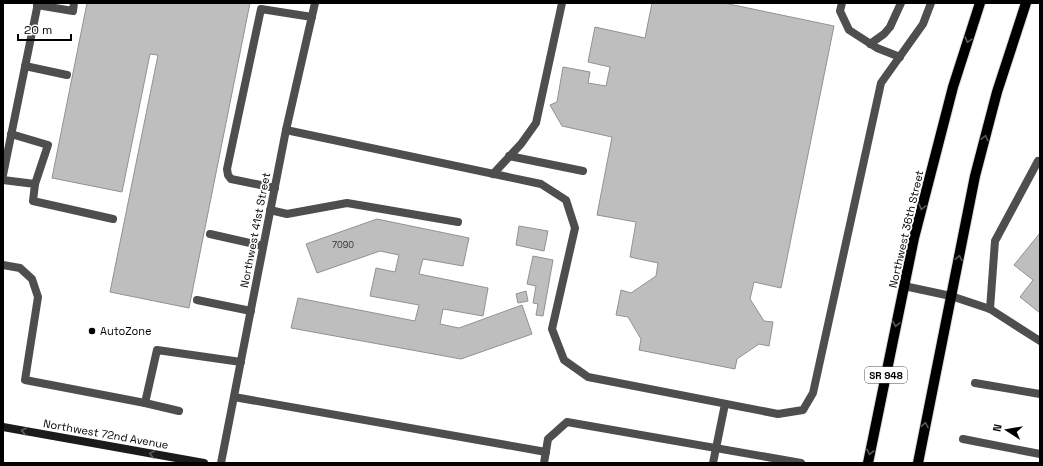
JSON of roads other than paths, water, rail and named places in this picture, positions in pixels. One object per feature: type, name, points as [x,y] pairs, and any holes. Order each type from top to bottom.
[{"type":"main road","name":"Northwest 36th Street","points":[[868,463],[914,238],[953,87],[980,3]]},
{"type":"main road","points":[[918,463],[975,176],[997,92],[1026,3]]},
{"type":"main road","name":"Northwest 72nd Avenue","points":[[3,427],[204,463]]},
{"type":"street","points":[[3,175],[38,4],[73,11],[74,3]]},
{"type":"street","name":"Northwest 41st Street","points":[[221,463],[286,130],[315,3]]},
{"type":"street","points":[[493,174],[521,144],[536,123],[562,3]]},
{"type":"street","points":[[842,3],[840,11],[849,30],[877,48],[900,57]]},
{"type":"street","points":[[870,44],[884,34],[890,27],[901,3]]},
{"type":"street","points":[[286,130],[541,184],[566,200],[574,228],[552,329],[564,360],[588,377],[778,414],[803,410],[813,393],[882,83],[922,24],[931,3]]},
{"type":"street","points":[[275,188],[231,179],[228,175],[227,169],[262,6],[312,17]]},
{"type":"street","points":[[25,66],[67,76]]},
{"type":"street","points":[[11,134],[48,145],[35,184],[33,201],[113,219]]},
{"type":"street","points":[[509,156],[583,171]]},
{"type":"street","points":[[990,309],[996,241],[1038,161],[1040,162]]},
{"type":"street","points":[[3,180],[35,184]]},
{"type":"street","points":[[270,210],[287,214],[347,203],[458,222]]},
{"type":"street","points":[[210,234],[263,246]]},
{"type":"street","points":[[3,265],[20,268],[32,278],[38,298],[25,380],[179,411]]},
{"type":"street","points":[[904,286],[951,296],[990,309],[1040,341]]},
{"type":"street","points":[[198,300],[251,311]]},
{"type":"street","points":[[145,403],[158,350],[241,362]]},
{"type":"street","points":[[975,383],[1040,394]]},
{"type":"street","points":[[234,397],[546,452]]},
{"type":"street","points":[[713,463],[725,404]]},
{"type":"street","points":[[544,463],[548,439],[566,422],[801,463]]},
{"type":"street","points":[[963,438],[1040,454]]},
{"type":"place","name":"AutoZone","points":[[92,331]]}]
